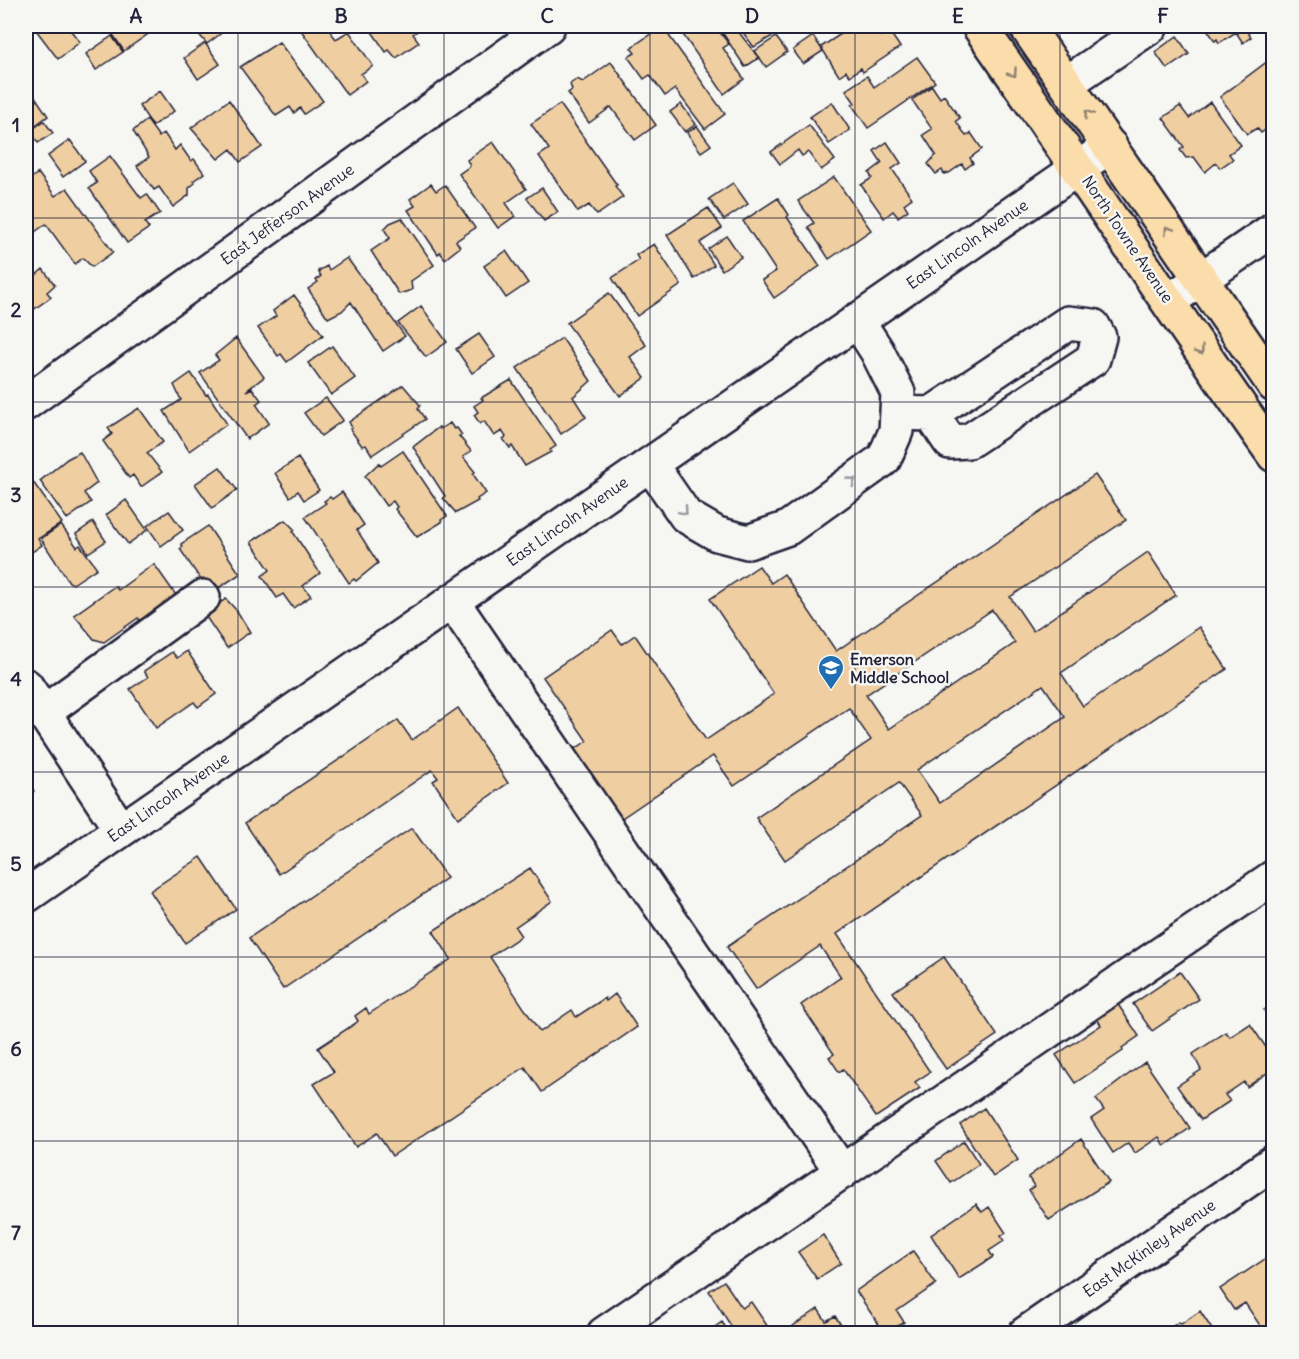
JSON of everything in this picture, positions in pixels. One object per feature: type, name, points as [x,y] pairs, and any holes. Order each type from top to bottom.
[{"type":"main road","name":"North Towne Avenue","points":[[979,26],[1079,167],[1170,301],[1191,338],[1274,455]]},
{"type":"main road","points":[[1026,26],[1274,385]]},
{"type":"street","name":"East Jefferson Avenue","points":[[26,403],[548,26]]},
{"type":"street","points":[[1067,83],[1151,26]]},
{"type":"street","name":"East Lincoln Avenue","points":[[26,896],[1110,146]]},
{"type":"street","points":[[1170,301],[1274,229]]},
{"type":"street","points":[[650,464],[686,516],[717,534],[747,542],[788,528],[884,459],[896,430],[898,393],[877,351],[857,320]]},
{"type":"street","points":[[897,413],[931,414],[1068,323],[1093,326],[1100,337],[1093,359],[969,441],[950,442],[931,414]]},
{"type":"street","points":[[121,830],[34,699],[203,597]]},
{"type":"street","points":[[452,601],[842,1172]]},
{"type":"street","points":[[604,1334],[1274,877]]},
{"type":"street","name":"East McKinley Avenue","points":[[1025,1334],[1274,1162]]},
{"type":"building","points":[[33,26],[67,26],[80,42],[58,59]]},
{"type":"building","points":[[107,26],[146,26],[151,32],[124,51]]},
{"type":"building","points":[[192,26],[226,26],[228,28],[207,44]]},
{"type":"building","points":[[298,26],[326,26],[336,39],[349,31],[373,66],[361,74],[366,81],[347,95]]},
{"type":"building","points":[[368,26],[413,26],[417,31],[413,34],[419,42],[396,58],[389,50],[386,52]]},
{"type":"building","points":[[662,26],[725,114],[705,129],[675,89],[665,96],[650,75],[644,79],[628,57],[635,53],[631,48]]},
{"type":"building","points":[[677,26],[715,26],[729,44],[723,48],[744,79],[724,94]]},
{"type":"building","points":[[718,26],[734,26],[759,58],[745,67]]},
{"type":"building","points":[[738,26],[789,26],[754,47]]},
{"type":"building","points":[[853,26],[866,26],[871,33],[877,30],[881,36],[889,31],[900,47],[863,72],[861,68],[850,76],[846,71],[839,76],[821,47]]},
{"type":"building","points":[[1205,26],[1243,26],[1251,37],[1243,43],[1236,32],[1219,43],[1217,39],[1215,41]]},
{"type":"building","points":[[112,36],[123,52],[96,70],[86,54]]},
{"type":"building","points":[[813,36],[823,51],[803,64],[793,50]]},
{"type":"building","points":[[1177,36],[1189,54],[1167,69],[1155,52]]},
{"type":"building","points":[[776,37],[787,52],[766,67],[755,51]]},
{"type":"building","points":[[279,42],[323,101],[304,114],[300,108],[294,113],[290,107],[276,116],[240,67]]},
{"type":"building","points":[[205,43],[220,64],[198,79],[184,58]]},
{"type":"building","points":[[917,57],[935,82],[868,128],[852,105],[855,103],[846,90],[867,76],[874,87]]},
{"type":"building","points":[[1272,58],[1274,127],[1272,125],[1261,133],[1257,128],[1247,134],[1220,97]]},
{"type":"building","points":[[611,62],[656,125],[635,140],[611,107],[589,123],[568,93],[572,90],[570,84],[577,79],[583,82]]},
{"type":"building","points":[[26,83],[48,116],[26,132]]},
{"type":"building","points":[[932,86],[940,98],[944,95],[960,118],[956,121],[966,136],[971,133],[982,149],[970,158],[973,163],[965,169],[962,164],[949,173],[944,174],[942,170],[936,174],[928,164],[936,155],[923,135],[932,129],[912,100]]},
{"type":"building","points":[[160,91],[174,111],[153,126],[139,106]]},
{"type":"building","points":[[229,100],[262,147],[240,162],[231,149],[218,159],[191,128]]},
{"type":"building","points":[[832,102],[850,130],[829,144],[810,117]]},
{"type":"building","points":[[1210,102],[1241,145],[1229,154],[1233,159],[1220,168],[1216,163],[1205,172],[1194,157],[1186,158],[1180,150],[1184,147],[1163,118],[1180,106],[1189,118]]},
{"type":"building","points":[[560,104],[623,197],[597,215],[589,205],[578,212],[539,156],[549,149],[531,124]]},
{"type":"building","points":[[681,104],[696,124],[685,132],[670,112]]},
{"type":"building","points":[[147,120],[159,137],[164,133],[175,150],[180,145],[191,161],[194,159],[204,173],[193,181],[195,183],[189,188],[189,195],[173,207],[159,187],[154,190],[137,166],[149,157],[133,131]]},
{"type":"building","points":[[44,121],[53,133],[38,143],[30,131]]},
{"type":"building","points":[[809,125],[835,160],[821,170],[808,152],[802,156],[798,150],[780,164],[771,152]]},
{"type":"building","points":[[697,126],[711,145],[701,152],[687,133]]},
{"type":"building","points":[[70,140],[85,161],[63,177],[48,156]]},
{"type":"building","points":[[493,142],[526,189],[506,203],[515,216],[498,228],[459,174],[470,166],[467,160]]},
{"type":"building","points":[[887,142],[901,163],[892,169],[912,198],[904,204],[908,210],[898,217],[893,211],[884,218],[861,185],[872,178],[869,173],[882,163],[874,151]]},
{"type":"building","points":[[110,156],[141,198],[147,194],[160,213],[145,223],[149,228],[127,243],[89,188],[97,183],[89,171]]},
{"type":"building","points":[[38,173],[55,196],[67,188],[113,252],[92,267],[83,258],[75,264],[46,224],[28,237],[26,233],[26,182]]},
{"type":"building","points":[[834,177],[871,230],[829,259],[808,227],[814,223],[798,201]]},
{"type":"building","points":[[733,183],[748,204],[724,220],[709,199]]},
{"type":"building","points":[[431,184],[436,191],[445,185],[475,228],[456,241],[460,247],[445,259],[440,252],[438,254],[408,210],[415,206],[410,199]]},
{"type":"building","points":[[542,188],[558,212],[544,221],[527,198]]},
{"type":"building","points":[[778,198],[789,215],[787,217],[820,266],[774,298],[762,280],[776,271],[743,221]]},
{"type":"building","points":[[708,208],[722,228],[700,243],[714,265],[694,279],[667,235]]},
{"type":"building","points":[[402,218],[434,265],[411,281],[412,290],[399,294],[371,251],[390,238],[384,229],[390,223]]},
{"type":"building","points":[[727,236],[741,257],[722,270],[708,249]]},
{"type":"building","points":[[654,244],[681,285],[637,316],[612,278],[639,260],[636,255]]},
{"type":"building","points":[[506,251],[528,283],[506,298],[484,266]]},
{"type":"building","points":[[347,258],[405,336],[383,351],[351,302],[342,311],[328,318],[308,289],[318,282],[316,280],[321,276],[318,271],[327,266],[329,270]]},
{"type":"building","points":[[26,260],[36,275],[43,269],[55,285],[47,292],[51,297],[26,315]]},
{"type":"building","points":[[609,293],[646,345],[630,357],[645,378],[620,396],[567,323]]},
{"type":"building","points":[[294,295],[323,335],[287,362],[281,354],[278,356],[258,328],[276,316],[273,311]]},
{"type":"building","points":[[421,306],[447,342],[426,357],[398,323]]},
{"type":"building","points":[[479,334],[495,357],[472,373],[456,349]]},
{"type":"building","points":[[236,338],[264,377],[246,391],[252,388],[261,400],[256,404],[269,423],[247,439],[200,373],[219,360],[215,355]]},
{"type":"building","points":[[562,338],[591,381],[573,397],[586,417],[561,434],[517,368]]},
{"type":"building","points":[[332,346],[355,378],[331,395],[308,363]]},
{"type":"building","points":[[191,373],[227,424],[189,451],[164,411],[181,400],[174,385]]},
{"type":"building","points":[[511,380],[556,446],[550,450],[551,452],[525,466],[512,446],[510,448],[503,439],[506,437],[502,431],[494,436],[484,421],[480,424],[474,415],[478,412],[474,406],[483,400],[481,398]]},
{"type":"building","points":[[403,385],[420,405],[418,409],[425,419],[372,455],[366,445],[362,446],[350,429],[352,428],[349,422]]},
{"type":"building","points":[[326,398],[343,420],[321,436],[304,413]]},
{"type":"building","points":[[139,408],[163,442],[147,453],[162,472],[141,487],[133,475],[129,478],[103,441],[112,434],[108,428]]},
{"type":"building","points":[[450,423],[454,429],[457,428],[462,435],[459,436],[471,451],[463,457],[475,472],[473,474],[486,493],[477,499],[478,501],[456,513],[443,498],[445,496],[413,447],[439,427],[440,429]]},
{"type":"building","points":[[403,451],[447,516],[441,520],[442,522],[417,537],[395,509],[397,507],[393,501],[386,506],[365,476],[379,463],[381,466]]},
{"type":"building","points":[[80,452],[97,483],[84,493],[91,502],[67,519],[40,481],[67,459]]},
{"type":"building","points":[[298,458],[319,490],[304,500],[298,491],[290,497],[275,473]]},
{"type":"building","points":[[220,467],[237,490],[212,508],[195,484]]},
{"type":"building","points":[[1095,475],[1126,520],[1010,597],[1033,631],[1148,552],[1176,595],[1061,673],[1083,706],[1199,627],[1227,669],[837,934],[930,1072],[915,1082],[920,1088],[876,1117],[843,1069],[839,1072],[829,1057],[834,1054],[801,1005],[841,977],[820,946],[756,989],[727,947],[922,815],[899,783],[785,860],[756,818],[871,740],[849,708],[734,786],[713,756],[616,822],[569,753],[587,741],[543,677],[612,630],[622,644],[635,635],[706,740],[774,694],[710,599],[759,566],[771,583],[784,574],[836,651]],"holes":[[[992,610],[1015,643],[889,729],[866,695]],[[1043,685],[1065,717],[940,803],[917,770]]]},
{"type":"building","points":[[33,482],[62,523],[38,539],[42,545],[26,556],[26,487]]},
{"type":"building","points":[[342,492],[364,525],[357,530],[378,563],[356,581],[354,579],[349,583],[305,517],[326,503],[324,501]]},
{"type":"building","points":[[126,500],[147,530],[128,544],[106,515]]},
{"type":"building","points":[[169,511],[183,530],[161,546],[147,526]]},
{"type":"building","points":[[285,520],[295,530],[293,532],[320,573],[303,586],[311,596],[293,608],[283,594],[277,598],[262,576],[270,570],[251,542]]},
{"type":"building","points":[[93,522],[106,541],[88,553],[76,534]]},
{"type":"building","points":[[61,525],[77,547],[80,545],[97,568],[73,584],[69,582],[41,539]]},
{"type":"building","points":[[208,526],[240,574],[209,592],[180,549],[183,547],[181,544]]},
{"type":"building","points":[[154,564],[178,598],[143,624],[138,618],[104,642],[94,639],[74,615],[115,586],[118,590]]},
{"type":"building","points":[[226,599],[237,611],[250,632],[227,648],[204,614]]},
{"type":"building","points":[[187,651],[216,694],[198,707],[194,702],[156,728],[130,689],[148,677],[144,671],[172,652],[177,658]]},
{"type":"building","points":[[458,708],[508,783],[458,818],[433,781],[438,778],[432,770],[279,874],[245,823],[398,720],[412,740]]},
{"type":"building","points":[[26,779],[34,791],[26,797]]},
{"type":"building","points":[[412,828],[447,878],[283,989],[249,938]]},
{"type":"building","points":[[201,857],[236,909],[185,943],[150,891]]},
{"type":"building","points":[[530,868],[552,901],[515,927],[521,936],[490,957],[540,1032],[572,1010],[576,1017],[615,994],[637,1027],[542,1092],[525,1067],[392,1156],[377,1133],[356,1147],[314,1084],[334,1072],[318,1048],[356,1023],[358,1021],[355,1016],[366,1008],[369,1014],[451,959],[433,931]]},
{"type":"building","points":[[944,957],[997,1035],[946,1069],[893,992]]},
{"type":"building","points":[[1180,972],[1199,999],[1152,1031],[1133,1004]]},
{"type":"building","points":[[1117,1003],[1139,1036],[1122,1048],[1123,1051],[1075,1083],[1056,1055],[1101,1025],[1096,1017]]},
{"type":"building","points":[[1274,1004],[1274,1024],[1264,1010]]},
{"type":"building","points":[[1250,1024],[1274,1059],[1274,1068],[1247,1087],[1244,1082],[1225,1095],[1230,1101],[1201,1120],[1177,1086],[1201,1070],[1193,1054],[1226,1032],[1230,1037]]},
{"type":"building","points":[[1145,1062],[1190,1128],[1164,1146],[1159,1137],[1135,1153],[1128,1143],[1113,1153],[1091,1119],[1104,1110],[1096,1099]]},
{"type":"building","points":[[984,1108],[1018,1160],[993,1177],[960,1125]]},
{"type":"building","points":[[1081,1139],[1109,1182],[1049,1220],[1029,1190],[1034,1186],[1028,1177]]},
{"type":"building","points":[[964,1141],[979,1164],[951,1183],[936,1161]]},
{"type":"building","points":[[976,1204],[982,1212],[989,1207],[1006,1233],[1001,1236],[1004,1241],[989,1251],[993,1257],[959,1279],[931,1235]]},
{"type":"building","points":[[823,1235],[841,1263],[817,1279],[798,1252]]},
{"type":"building","points":[[913,1251],[936,1284],[897,1311],[904,1322],[885,1334],[856,1291]]},
{"type":"building","points":[[1268,1257],[1274,1264],[1274,1323],[1263,1330],[1245,1303],[1234,1310],[1220,1289]]},
{"type":"building","points":[[724,1281],[742,1308],[751,1302],[768,1327],[758,1334],[736,1334],[709,1291]]},
{"type":"building","points":[[818,1309],[826,1321],[835,1316],[847,1334],[787,1334],[794,1329],[793,1326]]},
{"type":"building","points":[[1200,1311],[1215,1334],[1161,1334],[1179,1322],[1181,1324]]},
{"type":"building","points":[[722,1322],[730,1334],[705,1334]]},
{"type":"place","name":"Emerson Middle School","points":[[831,691]]}]
